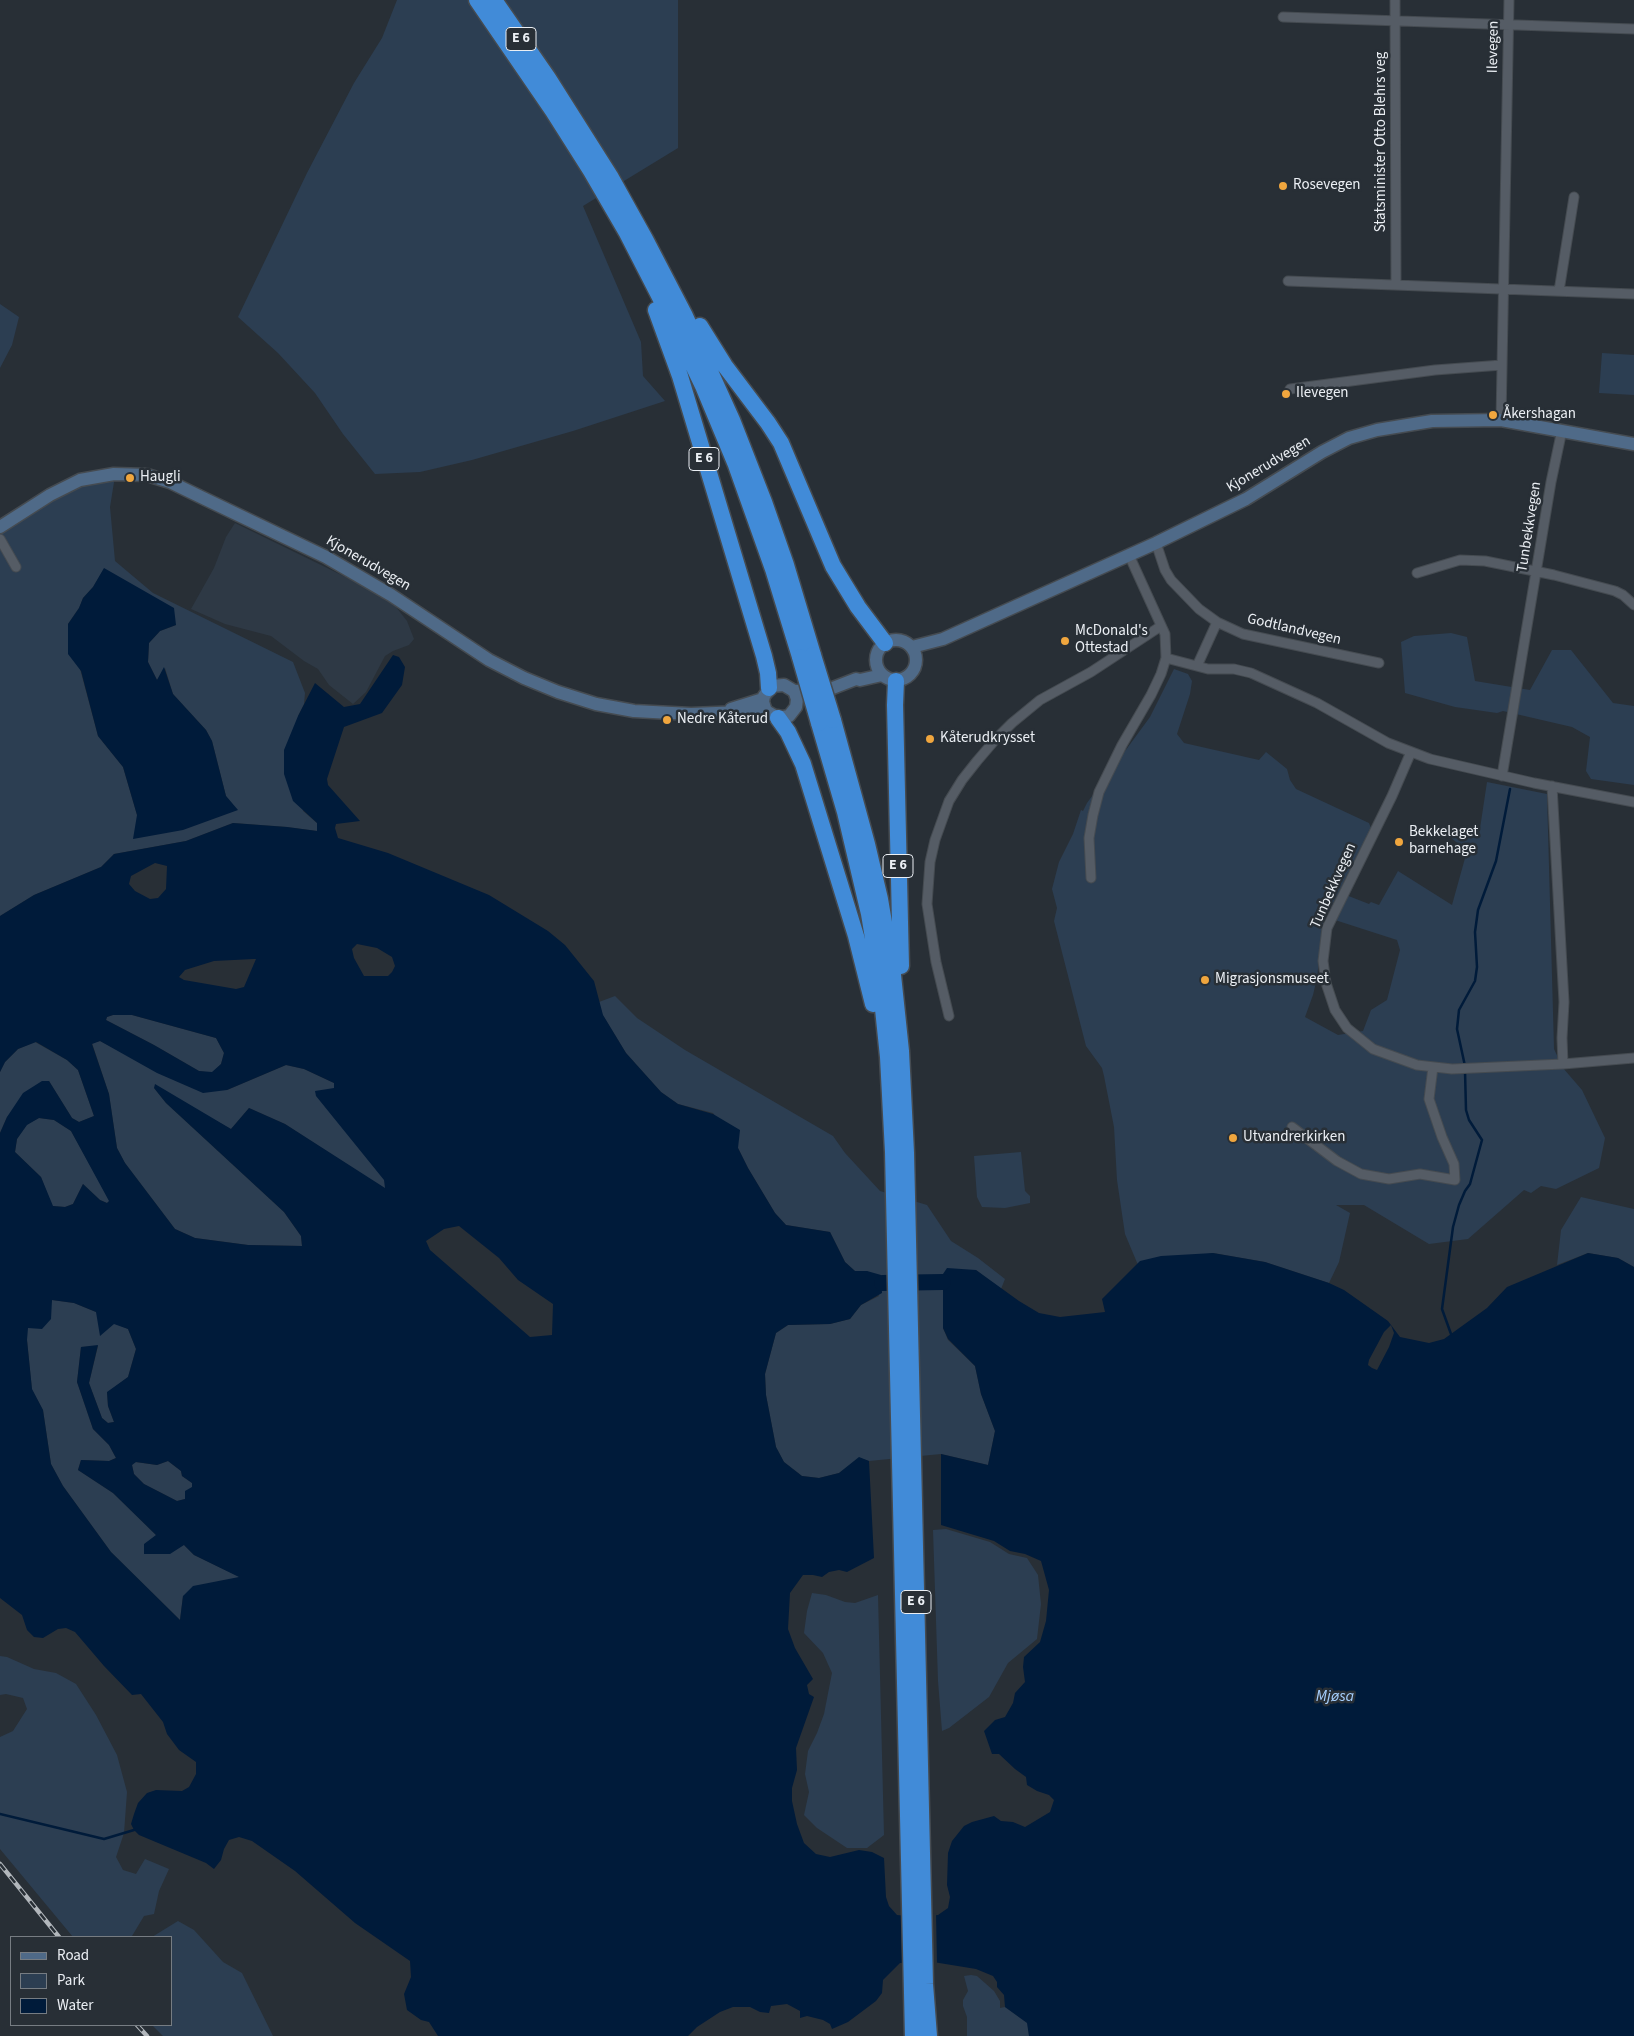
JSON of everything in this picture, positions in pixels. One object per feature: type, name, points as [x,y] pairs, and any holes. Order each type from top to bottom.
[{"type":"highway","name":"E 6","points":[[477,0],[569,135],[627,233],[666,309],[720,426],[807,656]]},
{"type":"highway","name":"E 6","points":[[494,0],[588,140],[632,214],[666,277],[708,363],[749,460],[786,565],[807,656],[826,722],[865,835],[880,899],[893,975],[894,1054],[906,1137],[902,1307],[918,1984],[913,2036]]},
{"type":"highway","name":"E 6","points":[[627,233],[680,376],[767,669],[769,704],[788,732],[802,764],[860,952],[894,1054]]},
{"type":"highway","name":"E 6","points":[[666,277],[690,308],[720,358],[781,443],[833,566],[858,607],[885,643]]},
{"type":"highway","name":"E 6","points":[[889,678],[895,705],[902,982],[894,1054]]},
{"type":"highway","name":"E 6","points":[[918,1984],[929,2036]]},
{"type":"main road","name":"Kjonerudvegen","points":[[0,527],[50,495],[80,480],[114,474],[147,475],[170,482],[326,557],[391,595],[489,660],[542,685],[596,704],[634,711],[684,714],[724,712],[769,704],[789,716],[796,707],[825,691],[856,679],[910,675],[915,669],[914,653],[1156,543],[1246,499],[1322,452],[1349,438],[1406,424],[1460,420],[1501,420],[1634,444]]},
{"type":"main road","points":[[885,643],[896,640],[902,641],[914,653]]},
{"type":"main road","name":"Kjonerudvegen","points":[[856,679],[858,674],[876,660],[877,654],[885,643]]},
{"type":"main road","points":[[876,660],[877,668],[889,678]]},
{"type":"main road","name":"Kjonerudvegen","points":[[769,704],[776,685],[784,685],[794,692],[825,691]]},
{"type":"main road","points":[[794,692],[797,699],[796,707]]},
{"type":"street","name":"Statsminister Otto Blehrs veg","points":[[1395,0],[1396,284]]},
{"type":"street","name":"Ilevegen","points":[[1501,420],[1509,0]]},
{"type":"street","points":[[1283,17],[1634,29]]},
{"type":"street","points":[[1560,291],[1574,197]]},
{"type":"street","points":[[1288,281],[1634,294]]},
{"type":"street","points":[[1290,389],[1407,374],[1502,365]]},
{"type":"street","name":"Tunbekkvegen","points":[[1502,776],[1551,482],[1562,430]]},
{"type":"street","points":[[0,539],[16,567]]},
{"type":"street","name":"Godtlandvegen","points":[[1156,543],[1165,570],[1172,580],[1199,610],[1217,622],[1243,634],[1379,663]]},
{"type":"street","points":[[1091,878],[1089,838],[1100,792],[1122,745],[1151,695],[1166,658],[1165,634],[1129,555]]},
{"type":"street","points":[[1417,573],[1460,560],[1485,561],[1537,571],[1614,591],[1623,595],[1634,605]]},
{"type":"street","points":[[1196,666],[1217,622]]},
{"type":"street","points":[[949,1016],[936,962],[927,904],[930,862],[935,840],[949,801],[977,761],[994,740],[1012,723],[1040,700],[1090,672],[1161,626]]},
{"type":"street","points":[[1166,658],[1208,669],[1234,669],[1252,673],[1300,695],[1388,743],[1430,759],[1502,776],[1634,802]]},
{"type":"street","name":"Tunbekkvegen","points":[[1410,752],[1389,803],[1331,918],[1325,939],[1323,961],[1326,983],[1335,1010],[1347,1028],[1373,1049],[1394,1057],[1433,1067],[1452,1069],[1563,1064],[1634,1058]]},
{"type":"street","points":[[1552,786],[1564,1002],[1563,1064]]},
{"type":"street","points":[[1292,1127],[1337,1161],[1361,1174],[1389,1179],[1420,1174],[1455,1180],[1454,1164],[1442,1137],[1429,1099],[1433,1067]]},
{"type":"shaded area","points":[[235,523],[364,586],[396,607],[407,621],[414,639],[409,645],[385,656],[366,692],[353,704],[329,685],[318,669],[271,636],[225,624],[191,609],[214,568],[226,537]]},
{"type":"green space","points":[[397,0],[678,0],[678,148],[583,206],[641,342],[643,376],[665,401],[573,431],[472,460],[420,472],[375,474],[343,434],[315,393],[278,353],[238,317],[307,173],[354,83],[382,38]]},
{"type":"green space","points":[[0,304],[19,317],[12,345],[0,368]]},
{"type":"green space","points":[[1602,353],[1634,355],[1634,395],[1599,393]]},
{"type":"green space","points":[[115,476],[110,507],[115,561],[153,593],[293,662],[305,693],[304,704],[298,716],[303,811],[317,823],[317,831],[233,823],[186,841],[114,854],[101,867],[34,895],[0,916],[0,531],[84,479]],"holes":[[[104,569],[176,625],[160,631],[149,643],[148,662],[157,680],[165,668],[173,694],[206,730],[212,741],[226,796],[237,810],[137,815],[123,767],[98,736],[68,624],[79,608],[83,598],[93,587]]]},
{"type":"green space","points":[[1451,633],[1467,637],[1475,681],[1530,690],[1552,650],[1571,650],[1613,703],[1634,706],[1634,785],[1591,779],[1586,771],[1590,737],[1572,727],[1503,711],[1497,713],[1455,707],[1405,693],[1401,642],[1414,636]]},
{"type":"green space","points":[[1174,669],[1188,674],[1192,681],[1190,694],[1177,734],[1184,743],[1259,760],[1266,752],[1287,769],[1290,780],[1296,789],[1369,823],[1371,828],[1323,923],[1317,978],[1305,1017],[1338,1035],[1363,1031],[1371,1010],[1387,1000],[1400,950],[1397,940],[1335,920],[1346,895],[1369,904],[1371,902],[1379,905],[1398,871],[1452,905],[1467,851],[1444,832],[1446,827],[1479,835],[1487,782],[1547,794],[1554,1049],[1563,1068],[1582,1090],[1605,1138],[1599,1168],[1556,1189],[1541,1186],[1531,1193],[1524,1190],[1468,1239],[1429,1244],[1364,1205],[1336,1205],[1350,1213],[1339,1262],[1329,1283],[1265,1262],[1213,1253],[1138,1265],[1125,1234],[1117,1180],[1114,1127],[1104,1076],[1102,1068],[1086,1046],[1054,921],[1057,908],[1052,889],[1059,862],[1073,834],[1081,810],[1083,811],[1150,717]]},
{"type":"green space","points":[[615,996],[637,1018],[685,1050],[833,1136],[845,1153],[880,1191],[927,1205],[951,1241],[978,1258],[1005,1279],[1001,1289],[976,1270],[943,1274],[943,1328],[948,1340],[975,1366],[981,1394],[995,1431],[988,1465],[941,1454],[869,1461],[859,1458],[839,1473],[819,1478],[802,1476],[784,1462],[776,1447],[766,1395],[765,1374],[776,1333],[788,1325],[830,1324],[850,1319],[861,1305],[879,1296],[867,1271],[855,1271],[845,1262],[830,1232],[786,1225],[775,1213],[738,1148],[713,1113],[678,1104],[661,1092],[626,1053],[602,1014],[599,1002]]},
{"type":"green space","points":[[113,1015],[132,1015],[216,1038],[224,1053],[221,1064],[212,1073],[199,1071],[106,1020],[107,1017]]},
{"type":"green space","points":[[100,1041],[116,1049],[227,1090],[286,1065],[304,1069],[334,1083],[334,1088],[352,1138],[385,1180],[385,1189],[285,1124],[249,1108],[231,1129],[154,1088],[166,1103],[284,1212],[301,1236],[302,1246],[248,1245],[195,1238],[175,1229],[125,1163],[117,1148],[109,1094],[92,1043]]},
{"type":"green space","points":[[35,1042],[67,1060],[78,1070],[94,1116],[79,1122],[72,1118],[49,1081],[7,1117],[0,1133],[0,1072],[5,1062],[18,1049]]},
{"type":"green space","points":[[39,1118],[54,1120],[71,1131],[110,1201],[107,1203],[100,1200],[83,1184],[73,1204],[65,1207],[52,1206],[41,1177],[15,1152],[17,1139],[27,1124]]},
{"type":"green space","points":[[1021,1152],[1025,1191],[1030,1196],[1030,1203],[1005,1208],[982,1207],[977,1197],[974,1156]]},
{"type":"green space","points":[[1581,1197],[1634,1209],[1634,1267],[1618,1258],[1588,1253],[1557,1265],[1561,1230]]},
{"type":"green space","points":[[52,1300],[74,1303],[128,1329],[136,1349],[128,1377],[107,1393],[108,1406],[114,1422],[108,1423],[102,1418],[89,1383],[98,1346],[81,1347],[77,1382],[93,1429],[109,1445],[116,1458],[109,1461],[81,1460],[78,1470],[113,1493],[156,1535],[184,1545],[194,1555],[240,1577],[183,1596],[180,1620],[111,1552],[63,1486],[51,1464],[43,1410],[32,1390],[27,1328],[42,1328]]},
{"type":"green space","points":[[168,1461],[181,1471],[182,1476],[192,1483],[192,1487],[185,1499],[177,1501],[144,1484],[134,1474],[132,1465],[135,1462],[157,1465]]},
{"type":"green space","points":[[946,1529],[990,1542],[1009,1554],[1027,1558],[1038,1575],[1041,1604],[1037,1639],[1008,1663],[989,1697],[949,1728],[942,1731],[938,1681],[933,1530]]},
{"type":"green space","points":[[812,1593],[855,1603],[878,1595],[884,1835],[867,1848],[847,1848],[817,1828],[804,1815],[809,1792],[805,1774],[808,1751],[824,1714],[832,1673],[823,1653],[804,1633]]},
{"type":"green space","points":[[0,1656],[7,1657],[34,1669],[56,1673],[76,1684],[96,1715],[117,1755],[127,1792],[124,1833],[116,1857],[123,1870],[136,1874],[145,1859],[169,1869],[159,1891],[154,1914],[144,1916],[132,1936],[72,1936],[0,1849],[0,1737],[13,1731],[27,1709],[23,1698],[6,1694],[0,1695]]},
{"type":"green space","points":[[178,1921],[194,1930],[223,1962],[242,1973],[273,2036],[163,2036],[153,2026],[172,2026],[172,1936],[154,1936]]},
{"type":"green space","points":[[964,1976],[977,1976],[994,1991],[1000,2001],[1000,2008],[1005,2007],[1028,2023],[1029,2036],[967,2036],[967,2017],[963,2000],[968,1991]]},
{"type":"water","points":[[104,568],[174,608],[176,625],[160,631],[149,643],[148,662],[157,680],[164,667],[173,694],[206,730],[212,741],[226,796],[238,810],[183,830],[133,839],[137,815],[123,767],[98,736],[81,671],[68,654],[68,624]]},
{"type":"water","name":"Mjøsa","points":[[393,655],[399,657],[405,667],[402,685],[382,713],[344,727],[327,779],[328,785],[360,821],[336,824],[335,828],[338,838],[388,853],[489,895],[548,931],[565,945],[594,981],[603,1015],[626,1053],[661,1092],[678,1104],[713,1114],[740,1130],[738,1148],[775,1213],[786,1225],[830,1232],[845,1262],[855,1271],[867,1271],[881,1275],[882,1293],[861,1305],[850,1319],[830,1324],[788,1325],[776,1333],[765,1374],[766,1395],[776,1447],[784,1462],[802,1476],[819,1478],[839,1473],[859,1457],[869,1461],[874,1558],[847,1572],[839,1570],[829,1572],[822,1577],[803,1575],[790,1593],[788,1629],[795,1648],[813,1679],[807,1685],[809,1694],[814,1697],[796,1748],[797,1770],[792,1788],[792,1801],[797,1824],[804,1843],[816,1854],[830,1857],[859,1850],[872,1852],[884,1858],[886,1897],[889,1906],[897,1915],[917,1917],[938,1915],[948,1908],[950,1897],[947,1885],[948,1853],[952,1841],[964,1826],[994,1816],[1001,1821],[1013,1822],[1025,1827],[1050,1812],[1054,1800],[1049,1795],[1027,1785],[1026,1777],[999,1754],[992,1754],[984,1731],[995,1720],[1005,1717],[1013,1703],[1015,1693],[1025,1682],[1024,1657],[1040,1642],[1046,1621],[1049,1590],[1041,1561],[1025,1554],[1010,1551],[994,1541],[941,1525],[941,1454],[988,1465],[995,1431],[981,1394],[975,1366],[948,1339],[943,1328],[943,1274],[947,1268],[976,1270],[1039,1313],[1060,1317],[1105,1312],[1102,1299],[1140,1261],[1161,1256],[1213,1253],[1265,1262],[1329,1283],[1344,1290],[1388,1321],[1400,1337],[1429,1343],[1444,1339],[1487,1308],[1507,1287],[1588,1253],[1618,1258],[1634,1267],[1634,2036],[1029,2036],[1027,2023],[1005,2007],[1004,1995],[997,1987],[997,1982],[993,1976],[976,1969],[927,1961],[900,1963],[883,1980],[882,1993],[876,2001],[848,2022],[832,2029],[830,2024],[823,2020],[807,2016],[800,2018],[800,2011],[787,2004],[771,2006],[769,2013],[760,2012],[750,2007],[733,2007],[720,2012],[697,2027],[688,2036],[438,2036],[429,2022],[421,2020],[407,2010],[404,1994],[411,1977],[410,1961],[355,1923],[295,1871],[252,1841],[239,1837],[229,1840],[221,1860],[214,1869],[206,1863],[139,1835],[134,1830],[131,1824],[134,1814],[138,1803],[147,1793],[156,1790],[182,1791],[189,1787],[196,1774],[196,1762],[179,1750],[167,1734],[163,1722],[141,1694],[132,1695],[75,1632],[66,1628],[58,1629],[43,1638],[34,1637],[27,1630],[22,1615],[0,1598],[0,1133],[7,1117],[23,1093],[42,1081],[49,1081],[72,1118],[79,1122],[94,1116],[78,1070],[67,1060],[36,1042],[18,1049],[5,1062],[0,1072],[0,916],[34,895],[101,867],[114,854],[186,841],[233,823],[317,831],[317,823],[293,801],[284,774],[284,750],[298,716],[315,683],[344,707],[360,704]],"holes":[[[155,863],[167,866],[166,889],[158,898],[150,899],[135,891],[129,884],[131,876]],[[357,944],[377,948],[392,957],[395,966],[388,976],[364,976],[354,958],[352,949]],[[256,959],[244,987],[236,989],[184,980],[179,977],[185,970],[214,961]],[[113,1015],[132,1015],[216,1038],[224,1053],[221,1064],[212,1072],[199,1071],[106,1020],[107,1017]],[[100,1041],[157,1073],[203,1093],[227,1090],[286,1065],[304,1069],[334,1083],[334,1088],[315,1091],[316,1096],[384,1180],[385,1188],[285,1124],[249,1108],[231,1129],[155,1084],[154,1088],[166,1103],[284,1212],[301,1236],[302,1246],[248,1245],[195,1238],[175,1229],[125,1163],[117,1148],[109,1094],[92,1044]],[[39,1118],[54,1120],[71,1131],[109,1201],[107,1203],[100,1200],[83,1184],[73,1204],[65,1207],[53,1206],[41,1177],[15,1152],[17,1139],[27,1125]],[[459,1226],[499,1258],[518,1280],[553,1304],[552,1335],[530,1337],[430,1250],[426,1241],[444,1229]],[[52,1300],[74,1303],[96,1312],[100,1336],[114,1324],[128,1329],[136,1349],[128,1377],[107,1392],[108,1406],[114,1422],[108,1423],[102,1418],[89,1383],[98,1345],[81,1347],[77,1382],[93,1429],[109,1445],[116,1458],[109,1461],[81,1460],[78,1470],[113,1493],[156,1535],[144,1544],[144,1554],[170,1554],[184,1545],[194,1555],[239,1577],[193,1586],[183,1596],[180,1620],[111,1552],[63,1486],[51,1464],[43,1410],[32,1389],[27,1340],[28,1328],[42,1329],[51,1319]],[[168,1461],[181,1471],[182,1476],[192,1483],[192,1487],[185,1491],[185,1499],[177,1501],[144,1484],[134,1474],[132,1465],[136,1462],[157,1465]]]},
{"type":"pier","points":[[1391,1325],[1394,1333],[1377,1370],[1368,1365],[1369,1360],[1384,1332]]},
{"type":"pier","points":[[901,1913],[917,1915],[936,1913],[937,1965],[902,1965]]},
{"type":"waterway","points":[[1465,1066],[1457,1029],[1459,1010],[1475,981],[1477,967],[1475,932],[1478,910],[1496,861],[1510,789]]},
{"type":"waterway","points":[[1451,1334],[1442,1309],[1453,1227],[1459,1205],[1470,1184],[1482,1140],[1469,1120],[1466,1110],[1465,1071]]},
{"type":"waterway","points":[[882,1283],[943,1282]]},
{"type":"waterway","points":[[0,1814],[104,1839],[134,1830]]},
{"type":"railway","points":[[0,1864],[58,1936]]},
{"type":"railway","points":[[138,2026],[147,2036]]},
{"type":"place","name":"Rosevegen","points":[[1283,186]]},
{"type":"place","name":"Ilevegen","points":[[1286,394]]},
{"type":"place","name":"Åkershagan","points":[[1493,415]]},
{"type":"place","name":"Haugli","points":[[130,478]]},
{"type":"place","name":"McDonald's Ottestad","points":[[1065,641]]},
{"type":"place","name":"Nedre Kåterud","points":[[667,720]]},
{"type":"place","name":"Kåterudkrysset","points":[[930,739]]},
{"type":"place","name":"Bekkelaget barnehage","points":[[1399,842]]},
{"type":"place","name":"Migrasjonsmuseet","points":[[1205,980]]},
{"type":"place","name":"Utvandrerkirken","points":[[1233,1138]]}]
